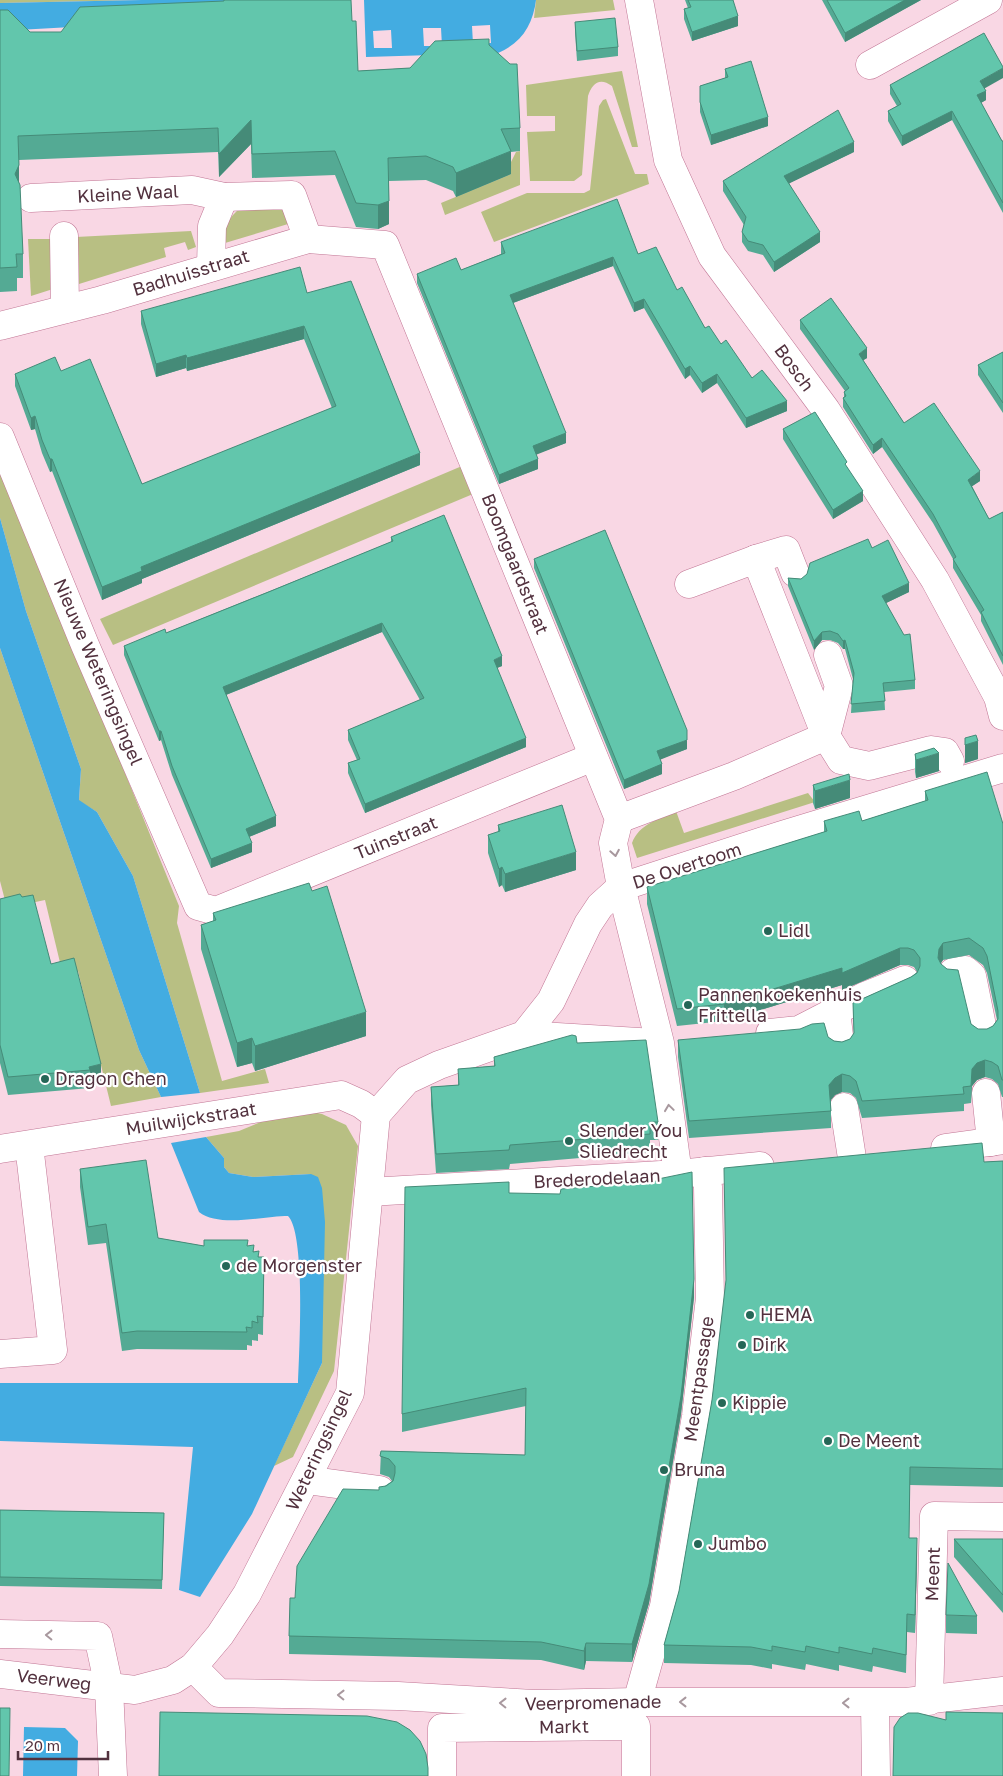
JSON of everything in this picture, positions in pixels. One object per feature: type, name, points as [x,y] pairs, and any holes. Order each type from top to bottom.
[{"type":"street","name":"Bosch","points":[[639,0],[668,160],[712,256],[826,410],[930,572],[998,698],[1003,716]]},
{"type":"street","points":[[870,65],[988,0]]},
{"type":"street","name":"Kleine Waal","points":[[30,198],[192,190],[224,197],[292,195],[308,239]]},
{"type":"street","points":[[211,267],[212,226],[224,197]]},
{"type":"street","points":[[64,236],[65,309]]},
{"type":"street","name":"Badhuisstraat","points":[[0,326],[308,239],[385,245]]},
{"type":"street","name":"Boomgaardstraat","points":[[385,245],[619,819]]},
{"type":"street","name":"Nieuwe Weteringsingel","points":[[0,437],[85,646],[198,906]]},
{"type":"street","points":[[689,584],[786,550],[795,573]]},
{"type":"street","points":[[756,559],[826,736],[841,760],[869,766],[931,750],[944,752],[950,761]]},
{"type":"street","points":[[826,736],[839,686],[828,655]]},
{"type":"street","points":[[678,1174],[660,1044],[621,887],[613,843],[619,819],[734,776],[826,736]]},
{"type":"street","name":"Tuinstraat","points":[[198,906],[216,911],[593,757]]},
{"type":"street","name":"De Overtoom","points":[[524,1035],[551,1001],[588,924],[600,906],[621,887],[782,835],[1003,768]]},
{"type":"street","points":[[953,972],[965,970],[972,976],[983,1031]]},
{"type":"street","points":[[749,1035],[799,1030],[897,981],[905,980]]},
{"type":"street","points":[[836,1011],[840,1044]]},
{"type":"street","points":[[376,1115],[407,1080],[439,1065],[524,1035],[660,1044],[690,1041]]},
{"type":"street","points":[[921,1150],[997,1141],[986,1093]]},
{"type":"street","name":"Muilwijckstraat","points":[[0,1149],[342,1095],[361,1104],[376,1115]]},
{"type":"street","points":[[844,1107],[852,1158]]},
{"type":"street","name":"Weteringsingel","points":[[193,1667],[220,1635],[247,1594],[350,1393],[376,1115]]},
{"type":"street","points":[[0,1354],[53,1350],[29,1144]]},
{"type":"street","points":[[822,1161],[882,1155]]},
{"type":"street","points":[[499,1169],[655,1161],[678,1174]]},
{"type":"street","name":"Brederodelaan","points":[[369,1192],[678,1174],[783,1164]]},
{"type":"street","name":"Meentpassage","points":[[637,1702],[664,1606],[696,1416],[710,1298],[708,1187],[705,1171]]},
{"type":"street","points":[[306,1480],[380,1490]]},
{"type":"street","name":"Meent","points":[[929,1701],[934,1516],[1003,1517]]},
{"type":"street","name":"Veerweg","points":[[0,1634],[98,1636],[109,1687]]},
{"type":"street","name":"Veerpromenade","points":[[193,1667],[219,1693],[398,1696],[534,1704],[637,1702],[875,1703],[929,1701],[1003,1691]]},
{"type":"street","name":"Veerweg","points":[[0,1674],[135,1690],[158,1686],[173,1680],[193,1667]]},
{"type":"street","points":[[109,1687],[113,1776]]},
{"type":"street","points":[[441,1700],[442,1776]]},
{"type":"street","points":[[875,1703],[876,1776]]},
{"type":"street","name":"Markt","points":[[442,1728],[636,1726],[636,1776]]},
{"type":"green space","points":[[0,0],[142,0],[0,3]]},
{"type":"green space","points":[[536,0],[613,0],[615,10],[534,18]]},
{"type":"green space","points":[[622,71],[638,147],[632,147],[612,86],[608,83],[600,82],[594,85],[588,96],[582,175],[574,181],[530,181],[527,132],[555,131],[555,116],[527,116],[526,85]]},
{"type":"green space","points":[[606,99],[635,174],[647,174],[649,184],[494,242],[481,212],[527,193],[584,193],[590,190],[599,106]]},
{"type":"green space","points":[[520,151],[520,185],[445,215],[441,203],[511,174],[508,168],[516,152]]},
{"type":"green space","points":[[277,202],[298,221],[225,243],[227,224],[239,209]]},
{"type":"green space","points":[[191,231],[196,247],[188,250],[185,242],[164,248],[166,257],[79,284],[76,237]]},
{"type":"green space","points":[[28,239],[52,239],[53,289],[31,296]]},
{"type":"green space","points":[[0,465],[179,906],[177,923],[222,1081],[265,1069],[269,1083],[200,1093],[133,876],[97,812],[79,801],[81,769],[26,611],[0,518]]},
{"type":"green space","points":[[462,466],[473,494],[113,645],[100,619]]},
{"type":"green space","points":[[0,648],[139,1050],[161,1097],[111,1106],[78,971],[63,975],[45,900],[7,908],[0,881]]},
{"type":"green space","points":[[808,793],[815,802],[637,858],[632,843],[639,831],[656,820],[676,811],[684,833]]},
{"type":"green space","points":[[295,1108],[322,1114],[346,1125],[358,1146],[334,1371],[293,1457],[274,1466],[322,1363],[311,1174],[253,1177],[229,1173],[224,1167],[224,1158],[206,1137],[239,1131]]},
{"type":"water","points":[[142,0],[312,0],[143,23],[0,31],[0,3]]},
{"type":"water","points":[[364,0],[536,0],[532,17],[525,32],[514,44],[498,53],[366,57]],"holes":[[[490,25],[491,43],[473,44],[472,26]],[[423,28],[441,28],[442,46],[424,46]],[[391,30],[392,48],[374,48],[373,31]]]},
{"type":"water","points":[[0,518],[26,611],[81,769],[79,800],[97,812],[133,876],[200,1093],[161,1097],[139,1050],[0,648]]},
{"type":"water","points":[[206,1137],[224,1158],[224,1167],[229,1173],[253,1177],[311,1174],[318,1177],[322,1188],[325,1222],[322,1363],[252,1514],[200,1597],[179,1590],[193,1447],[0,1441],[0,1383],[298,1383],[300,1295],[294,1227],[288,1216],[230,1220],[208,1217],[199,1212],[171,1143]]},
{"type":"water","points":[[24,1727],[65,1728],[78,1741],[77,1776],[23,1776]]},
{"type":"building","points":[[224,0],[351,0],[352,21],[356,21],[358,71],[410,68],[435,41],[489,39],[489,45],[510,64],[517,64],[520,128],[501,129],[511,151],[456,173],[453,167],[426,156],[388,158],[389,201],[378,205],[356,203],[335,151],[252,154],[251,120],[219,154],[218,128],[18,136],[19,165],[15,174],[20,185],[23,254],[16,254],[17,267],[0,268],[0,10],[8,10],[30,32],[61,32],[80,7]]},
{"type":"building","points":[[688,0],[733,0],[738,16],[692,32],[684,9],[691,7]]},
{"type":"building","points":[[827,0],[905,0],[845,33]]},
{"type":"building","points":[[615,18],[618,47],[577,51],[575,22]]},
{"type":"building","points":[[984,33],[1003,67],[980,81],[986,91],[977,95],[1003,141],[1003,203],[952,111],[902,136],[888,111],[901,104],[890,85]]},
{"type":"building","points":[[751,61],[768,117],[711,135],[700,102],[700,86],[728,77],[725,69]]},
{"type":"building","points":[[838,110],[854,142],[784,176],[820,232],[774,262],[763,245],[748,241],[742,232],[746,217],[723,181]]},
{"type":"building","points":[[617,199],[638,254],[656,247],[677,290],[682,287],[705,328],[709,326],[721,344],[726,340],[752,378],[762,370],[787,401],[746,418],[717,374],[702,383],[690,366],[685,369],[644,299],[634,303],[613,257],[510,295],[566,433],[533,446],[538,459],[499,475],[417,274],[456,258],[461,270],[505,253],[501,242]]},
{"type":"building","points":[[300,267],[307,293],[351,281],[420,453],[141,567],[142,571],[102,587],[52,459],[50,459],[42,440],[35,416],[31,418],[15,374],[55,357],[61,371],[90,359],[142,484],[336,406],[304,326],[187,358],[186,355],[156,364],[141,311]]},
{"type":"building","points":[[831,298],[867,348],[859,354],[904,423],[934,403],[980,471],[968,480],[989,519],[1003,512],[1003,656],[981,612],[984,610],[953,559],[956,557],[933,514],[882,438],[873,445],[843,398],[846,396],[844,392],[849,388],[800,320]]},
{"type":"building","points":[[1003,352],[1003,403],[978,365]]},
{"type":"building","points":[[815,412],[863,491],[833,510],[783,429]]},
{"type":"building","points":[[444,515],[502,656],[494,660],[526,738],[365,804],[348,763],[360,759],[348,730],[424,698],[382,623],[223,687],[276,816],[246,829],[252,843],[211,859],[172,766],[161,731],[159,731],[124,646],[165,629],[166,633],[271,591],[393,541],[391,537]]},
{"type":"building","points":[[605,530],[687,730],[687,740],[657,751],[662,764],[624,780],[534,559]]},
{"type":"building","points":[[868,539],[872,548],[888,540],[909,583],[882,596],[904,635],[910,634],[915,680],[883,683],[885,701],[851,704],[854,673],[845,640],[843,641],[838,634],[830,631],[822,632],[814,641],[788,578],[801,579],[807,574],[810,563]]},
{"type":"building","points":[[976,735],[978,741],[965,745],[965,738]]},
{"type":"building","points":[[934,748],[939,753],[916,760],[915,754]]},
{"type":"building","points":[[987,772],[1003,824],[1003,1080],[998,1066],[985,1060],[977,1063],[972,1069],[971,1086],[963,1087],[964,1094],[862,1101],[856,1081],[850,1076],[842,1074],[829,1085],[831,1111],[689,1121],[678,1040],[800,1029],[812,1024],[824,1023],[828,1037],[834,1041],[842,1042],[850,1039],[854,1033],[853,1003],[917,973],[920,966],[920,958],[914,950],[900,948],[842,973],[842,968],[724,1004],[677,1009],[647,887],[827,831],[824,821],[859,811],[862,821],[928,800],[925,791]],"holes":[[[969,938],[983,948],[987,956],[998,1019],[993,1026],[987,1029],[978,1029],[971,1024],[958,970],[947,969],[938,958],[939,949],[943,943]]]},
{"type":"building","points":[[849,774],[850,780],[815,791],[813,785]]},
{"type":"building","points":[[562,805],[576,852],[505,874],[502,867],[499,869],[488,835],[500,831],[498,825]]},
{"type":"building","points":[[309,883],[312,891],[327,886],[366,1012],[255,1046],[252,1038],[237,1043],[201,925],[216,920],[213,913]]},
{"type":"building","points":[[20,894],[22,897],[33,895],[51,964],[74,958],[101,1064],[89,1067],[90,1070],[8,1077],[0,1045],[0,899]]},
{"type":"building","points":[[572,1035],[576,1036],[577,1043],[646,1040],[658,1122],[650,1122],[650,1134],[510,1145],[509,1150],[436,1154],[431,1087],[459,1085],[458,1069],[495,1066],[494,1057]]},
{"type":"building","points":[[982,1143],[984,1162],[1003,1161],[1003,1469],[910,1467],[909,1538],[917,1538],[915,1615],[907,1614],[906,1655],[873,1648],[872,1654],[839,1647],[839,1653],[806,1646],[805,1652],[772,1646],[772,1651],[751,1647],[664,1645],[679,1591],[712,1400],[726,1280],[724,1168]]},
{"type":"building","name":"de Morgenster","points":[[146,1160],[158,1238],[204,1246],[204,1240],[248,1240],[247,1246],[254,1245],[253,1252],[259,1251],[258,1257],[264,1257],[263,1317],[257,1316],[258,1323],[252,1321],[252,1328],[246,1327],[247,1332],[137,1331],[122,1333],[106,1224],[88,1227],[80,1169]]},
{"type":"building","points":[[692,1172],[694,1279],[681,1396],[649,1584],[632,1644],[586,1643],[584,1651],[541,1642],[289,1636],[290,1598],[295,1598],[297,1566],[343,1489],[379,1490],[379,1487],[386,1486],[393,1481],[395,1466],[389,1459],[380,1456],[381,1451],[525,1455],[526,1388],[402,1414],[405,1187],[509,1182],[509,1193],[560,1194],[561,1189],[658,1181],[658,1179]]},
{"type":"building","points":[[0,1510],[164,1513],[162,1580],[0,1577]]},
{"type":"building","points":[[954,1539],[1003,1539],[1003,1595]]},
{"type":"building","points":[[948,1563],[977,1616],[946,1615]]},
{"type":"building","points":[[0,1708],[10,1708],[9,1776],[0,1776]]},
{"type":"building","points":[[160,1712],[367,1716],[397,1722],[410,1730],[420,1741],[426,1754],[428,1776],[159,1776]]},
{"type":"building","points":[[946,1712],[1003,1713],[1003,1776],[893,1776],[894,1727],[900,1718],[908,1713],[918,1713],[946,1720]]},
{"type":"place","name":"Lidl","points":[[768,931]]},
{"type":"place","name":"Pannenkoekenhuis Frittella","points":[[688,1005]]},
{"type":"place","name":"Dragon Chen","points":[[45,1079]]},
{"type":"place","name":"Slender You Sliedrecht","points":[[569,1141]]},
{"type":"place","name":"de Morgenster","points":[[226,1266]]},
{"type":"place","name":"HEMA","points":[[750,1315]]},
{"type":"place","name":"Dirk","points":[[742,1345]]},
{"type":"place","name":"Kippie","points":[[722,1403]]},
{"type":"place","name":"De Meent","points":[[828,1441]]},
{"type":"place","name":"Bruna","points":[[664,1470]]},
{"type":"place","name":"Jumbo","points":[[698,1544]]}]
